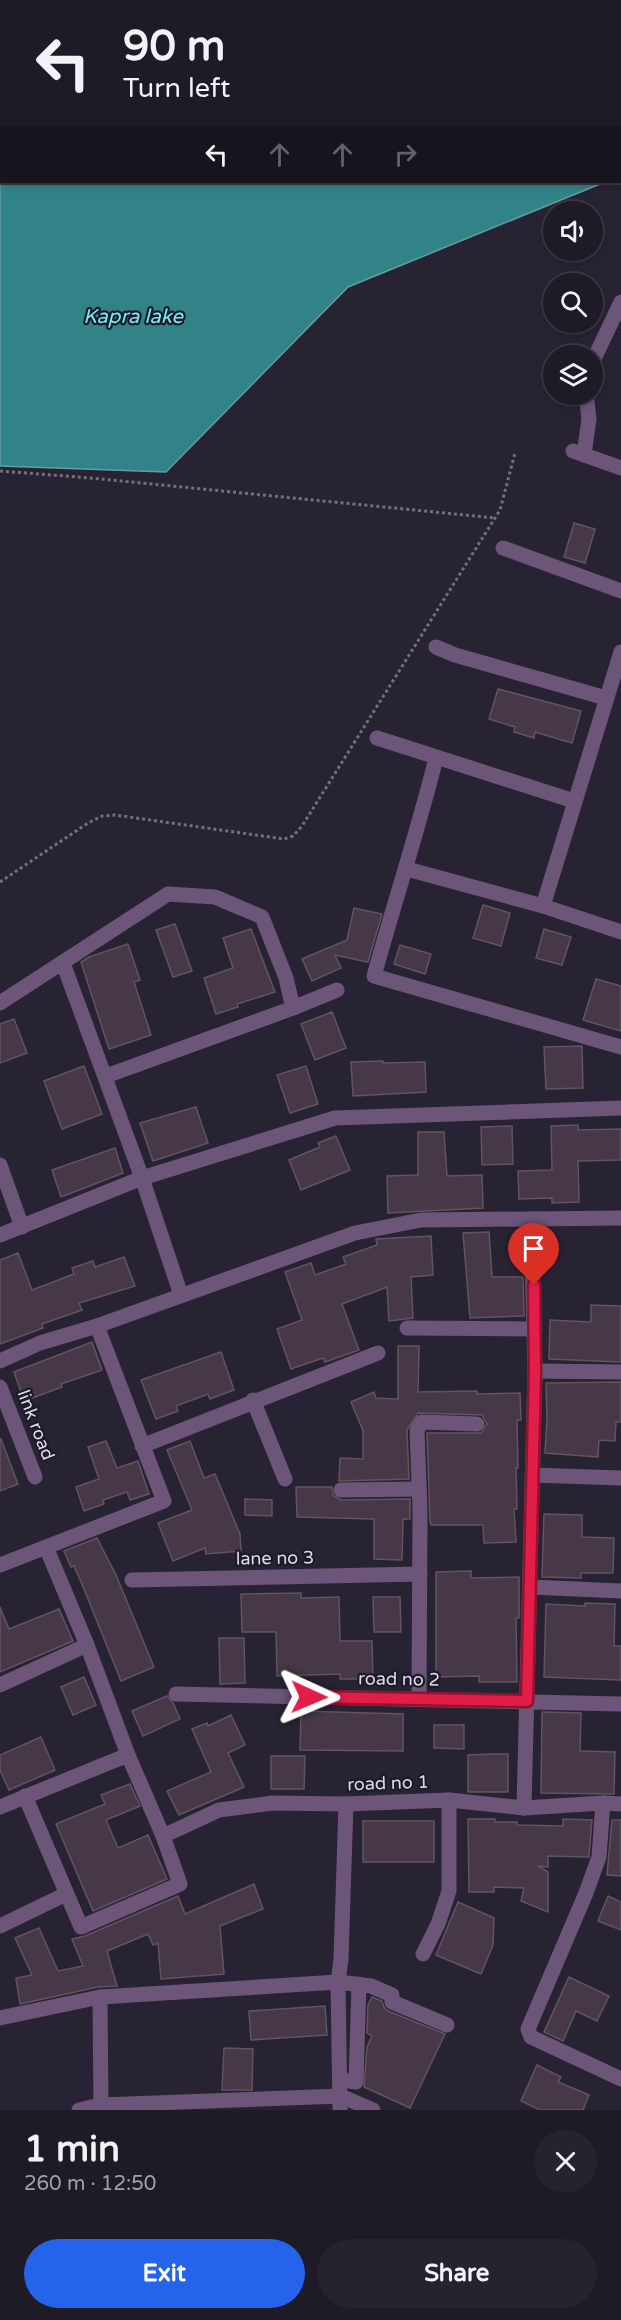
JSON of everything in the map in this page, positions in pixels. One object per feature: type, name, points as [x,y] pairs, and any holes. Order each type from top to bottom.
[{"type":"street","points":[[601,345],[621,303]]},
{"type":"street","points":[[587,405],[589,419],[579,453],[621,468]]},
{"type":"street","points":[[502,548],[621,591]]},
{"type":"street","points":[[436,647],[455,655],[606,698]]},
{"type":"street","points":[[543,906],[621,652]]},
{"type":"street","points":[[377,738],[574,801]]},
{"type":"street","points":[[436,758],[407,869],[390,916],[374,976],[621,1047]]},
{"type":"street","points":[[407,869],[543,906],[621,932]]},
{"type":"street","points":[[0,1003],[168,894],[215,897],[262,917],[283,970],[293,1008]]},
{"type":"street","points":[[63,963],[106,1076],[181,1295]]},
{"type":"street","points":[[106,1076],[337,990]]},
{"type":"street","points":[[0,1235],[142,1178],[336,1118],[621,1108]]},
{"type":"street","points":[[0,1165],[22,1227]]},
{"type":"street","points":[[0,1361],[40,1343],[97,1326],[355,1233],[421,1221],[621,1218]]},
{"type":"street","points":[[524,1808],[535,1371],[531,1219]]},
{"type":"street","points":[[0,1565],[164,1501],[97,1326]]},
{"type":"street","points":[[407,1328],[535,1329]]},
{"type":"street","points":[[142,1446],[378,1353]]},
{"type":"street","points":[[535,1371],[621,1372]]},
{"type":"street","name":"link road","points":[[0,1388],[35,1477]]},
{"type":"street","points":[[253,1401],[285,1479]]},
{"type":"street","points":[[419,1699],[419,1425],[422,1422],[477,1424]]},
{"type":"street","points":[[532,1475],[621,1478]]},
{"type":"street","points":[[341,1490],[420,1490]]},
{"type":"street","points":[[25,1796],[81,1927],[180,1884],[163,1836],[128,1755],[87,1645],[46,1547]]},
{"type":"street","name":"lane no 3","points":[[132,1580],[420,1574]]},
{"type":"street","points":[[530,1587],[621,1591]]},
{"type":"street","points":[[0,1685],[87,1645]]},
{"type":"street","name":"road no 2","points":[[176,1694],[621,1704]]},
{"type":"street","points":[[0,1807],[128,1755]]},
{"type":"street","points":[[423,1954],[438,1924],[449,1891],[449,1800]]},
{"type":"street","name":"road no 1","points":[[163,1836],[202,1817],[235,1807],[273,1803],[346,1804],[449,1800],[524,1808],[621,1804]]},
{"type":"street","points":[[603,1803],[599,1857],[528,2029],[531,2037],[621,2079]]},
{"type":"street","points":[[341,2103],[338,1982],[341,1959],[346,1804]]},
{"type":"street","points":[[0,1926],[66,1894]]},
{"type":"street","points":[[0,2018],[100,1997],[338,1982],[371,1986],[392,1995],[392,2002],[447,2025]]},
{"type":"street","points":[[341,2080],[356,2082],[359,1984]]},
{"type":"street","points":[[100,1997],[101,2108]]},
{"type":"street","points":[[79,2110],[341,2103],[373,2110]]},
{"type":"path","points":[[0,882],[102,816],[115,815],[284,839],[293,836],[302,826],[500,510],[515,453]]},
{"type":"path","points":[[0,471],[495,518]]},
{"type":"water","name":"Kapra lake","points":[[0,183],[603,183],[558,201],[543,201],[543,207],[348,287],[166,472],[0,466]]},
{"type":"building","points":[[574,523],[595,529],[585,563],[564,557]]},
{"type":"building","points":[[498,689],[581,711],[572,743],[535,732],[534,738],[514,732],[515,727],[489,719]]},
{"type":"building","points":[[483,905],[510,913],[501,946],[473,938]]},
{"type":"building","points":[[354,908],[382,914],[368,962],[335,955],[341,968],[312,981],[302,959],[347,940]]},
{"type":"building","points":[[175,924],[192,971],[173,977],[156,930]]},
{"type":"building","points":[[251,929],[275,992],[237,1004],[238,1007],[216,1014],[204,978],[233,968],[223,938]]},
{"type":"building","points":[[544,929],[571,937],[562,965],[536,958]]},
{"type":"building","points":[[128,944],[140,980],[134,982],[151,1035],[109,1049],[81,962],[89,957]]},
{"type":"building","points":[[400,945],[431,954],[425,974],[394,964]]},
{"type":"building","points":[[596,979],[621,986],[621,1031],[583,1020]]},
{"type":"building","points":[[332,1012],[346,1048],[315,1060],[301,1024]]},
{"type":"building","points":[[14,1019],[27,1053],[0,1063],[0,1024]]},
{"type":"building","points":[[582,1046],[583,1088],[546,1089],[544,1047]]},
{"type":"building","points":[[383,1061],[383,1063],[425,1062],[426,1092],[353,1096],[351,1062]]},
{"type":"building","points":[[84,1066],[102,1114],[62,1129],[44,1081]]},
{"type":"building","points":[[306,1066],[318,1104],[290,1113],[277,1075]]},
{"type":"building","points":[[196,1107],[208,1143],[153,1161],[140,1123]]},
{"type":"building","points":[[578,1125],[578,1130],[621,1129],[621,1160],[578,1161],[579,1202],[552,1203],[552,1198],[519,1199],[518,1171],[552,1170],[551,1126]]},
{"type":"building","points":[[512,1126],[513,1164],[482,1165],[481,1127]]},
{"type":"building","points":[[418,1132],[444,1132],[447,1176],[482,1175],[483,1208],[388,1213],[387,1176],[418,1175]]},
{"type":"building","points":[[336,1136],[350,1170],[301,1190],[289,1160],[320,1147],[318,1143]]},
{"type":"building","points":[[115,1148],[123,1173],[61,1197],[52,1170]]},
{"type":"building","points":[[489,1232],[492,1277],[523,1277],[524,1316],[470,1318],[463,1233]]},
{"type":"building","points":[[431,1236],[433,1275],[411,1277],[413,1318],[389,1321],[387,1287],[342,1304],[359,1350],[325,1362],[323,1358],[291,1369],[277,1329],[302,1320],[285,1272],[311,1263],[315,1275],[346,1264],[343,1257],[377,1245],[376,1239]]},
{"type":"building","points":[[18,1253],[32,1290],[74,1274],[72,1268],[93,1261],[95,1267],[124,1257],[135,1286],[79,1303],[82,1310],[42,1324],[43,1328],[0,1344],[0,1260]]},
{"type":"building","points":[[591,1305],[621,1306],[621,1362],[549,1359],[550,1320],[591,1322]]},
{"type":"building","points":[[92,1342],[102,1370],[61,1384],[62,1387],[24,1401],[14,1372]]},
{"type":"building","points":[[398,1346],[419,1346],[418,1392],[520,1393],[521,1420],[517,1420],[517,1509],[514,1509],[516,1542],[484,1543],[483,1525],[431,1525],[427,1433],[481,1433],[487,1424],[482,1415],[418,1413],[407,1430],[409,1479],[339,1481],[340,1458],[363,1459],[363,1431],[351,1402],[374,1392],[376,1398],[398,1399]]},
{"type":"building","points":[[221,1352],[234,1390],[210,1399],[208,1394],[176,1406],[178,1411],[156,1419],[141,1380]]},
{"type":"building","points":[[621,1382],[621,1422],[616,1422],[615,1441],[599,1440],[598,1457],[545,1453],[546,1383]]},
{"type":"building","points":[[0,1440],[18,1484],[0,1491]]},
{"type":"building","points":[[106,1441],[117,1468],[138,1461],[149,1494],[130,1500],[127,1492],[103,1500],[104,1504],[84,1511],[76,1487],[99,1479],[88,1447]]},
{"type":"building","points":[[190,1441],[204,1478],[215,1474],[240,1534],[241,1551],[206,1554],[205,1548],[173,1561],[158,1523],[192,1510],[167,1450]]},
{"type":"building","points":[[296,1487],[332,1487],[333,1495],[341,1500],[410,1499],[410,1519],[403,1519],[402,1560],[374,1559],[374,1519],[297,1517]]},
{"type":"building","points":[[245,1499],[272,1500],[272,1516],[245,1515]]},
{"type":"building","points":[[544,1514],[582,1515],[582,1537],[614,1538],[613,1573],[581,1573],[581,1578],[542,1577]]},
{"type":"building","points":[[97,1538],[116,1575],[154,1667],[121,1681],[74,1566],[71,1567],[64,1551]]},
{"type":"building","points":[[471,1571],[471,1578],[519,1577],[519,1618],[516,1618],[517,1682],[479,1682],[479,1676],[436,1677],[436,1572]]},
{"type":"building","points":[[301,1593],[301,1598],[339,1597],[340,1641],[372,1641],[373,1679],[340,1679],[340,1674],[277,1676],[276,1632],[242,1632],[241,1594]]},
{"type":"building","points":[[373,1597],[400,1597],[401,1632],[374,1632]]},
{"type":"building","points":[[585,1603],[615,1604],[614,1646],[621,1646],[621,1680],[544,1677],[546,1604],[585,1606]]},
{"type":"building","points":[[0,1607],[9,1629],[59,1609],[73,1641],[0,1672]]},
{"type":"building","points":[[219,1638],[244,1638],[245,1683],[220,1684]]},
{"type":"building","points":[[84,1677],[96,1705],[73,1715],[61,1687]]},
{"type":"building","points":[[167,1696],[180,1719],[143,1736],[132,1711]]},
{"type":"building","points":[[301,1711],[403,1714],[403,1751],[300,1750]]},
{"type":"building","points":[[542,1712],[581,1713],[580,1751],[615,1752],[614,1794],[541,1793]]},
{"type":"building","points":[[231,1715],[245,1745],[228,1753],[244,1787],[179,1815],[167,1791],[211,1772],[192,1729],[207,1723],[208,1726]]},
{"type":"building","points":[[434,1725],[464,1725],[464,1749],[434,1748]]},
{"type":"building","points":[[41,1737],[55,1770],[9,1790],[0,1770],[0,1755]]},
{"type":"building","points":[[508,1754],[508,1792],[468,1792],[468,1755]]},
{"type":"building","points":[[271,1756],[305,1756],[304,1789],[271,1789]]},
{"type":"building","points":[[130,1784],[140,1806],[106,1820],[118,1848],[148,1835],[167,1879],[93,1911],[56,1824],[105,1804],[101,1795]]},
{"type":"building","points":[[468,1819],[495,1819],[495,1822],[517,1822],[517,1825],[563,1826],[563,1819],[592,1820],[589,1857],[548,1856],[548,1867],[538,1866],[548,1872],[548,1912],[521,1901],[524,1888],[494,1887],[494,1892],[469,1892]]},
{"type":"building","points":[[612,1820],[621,1820],[621,1876],[607,1875]]},
{"type":"building","points":[[363,1821],[434,1821],[434,1862],[363,1862]]},
{"type":"building","points":[[254,1884],[263,1909],[220,1926],[224,1974],[161,1979],[158,1943],[153,1945],[148,1934],[107,1951],[117,1986],[98,1987],[20,2004],[16,1978],[32,1975],[15,1938],[39,1928],[58,1971],[83,1966],[72,1939],[85,1936],[178,1896],[185,1914]]},
{"type":"building","points":[[608,1896],[621,1902],[621,1930],[598,1921]]},
{"type":"building","points":[[458,1902],[494,1918],[493,1945],[481,1974],[436,1955]]},
{"type":"building","points":[[569,1977],[609,1996],[597,2021],[576,2011],[563,2041],[544,2032]]},
{"type":"building","points":[[372,1997],[382,2001],[388,2011],[445,2034],[410,2108],[364,2087],[367,2047],[372,2036],[367,2033],[368,2005]]},
{"type":"building","points":[[325,2006],[327,2035],[251,2040],[249,2011]]},
{"type":"building","points":[[224,2048],[253,2049],[252,2090],[222,2090]]},
{"type":"building","points":[[537,2065],[561,2077],[558,2082],[589,2095],[583,2110],[540,2110],[521,2101]]},
{"type":"route","points":[[309,1697],[527,1701],[535,1371],[534,1285]]}]
